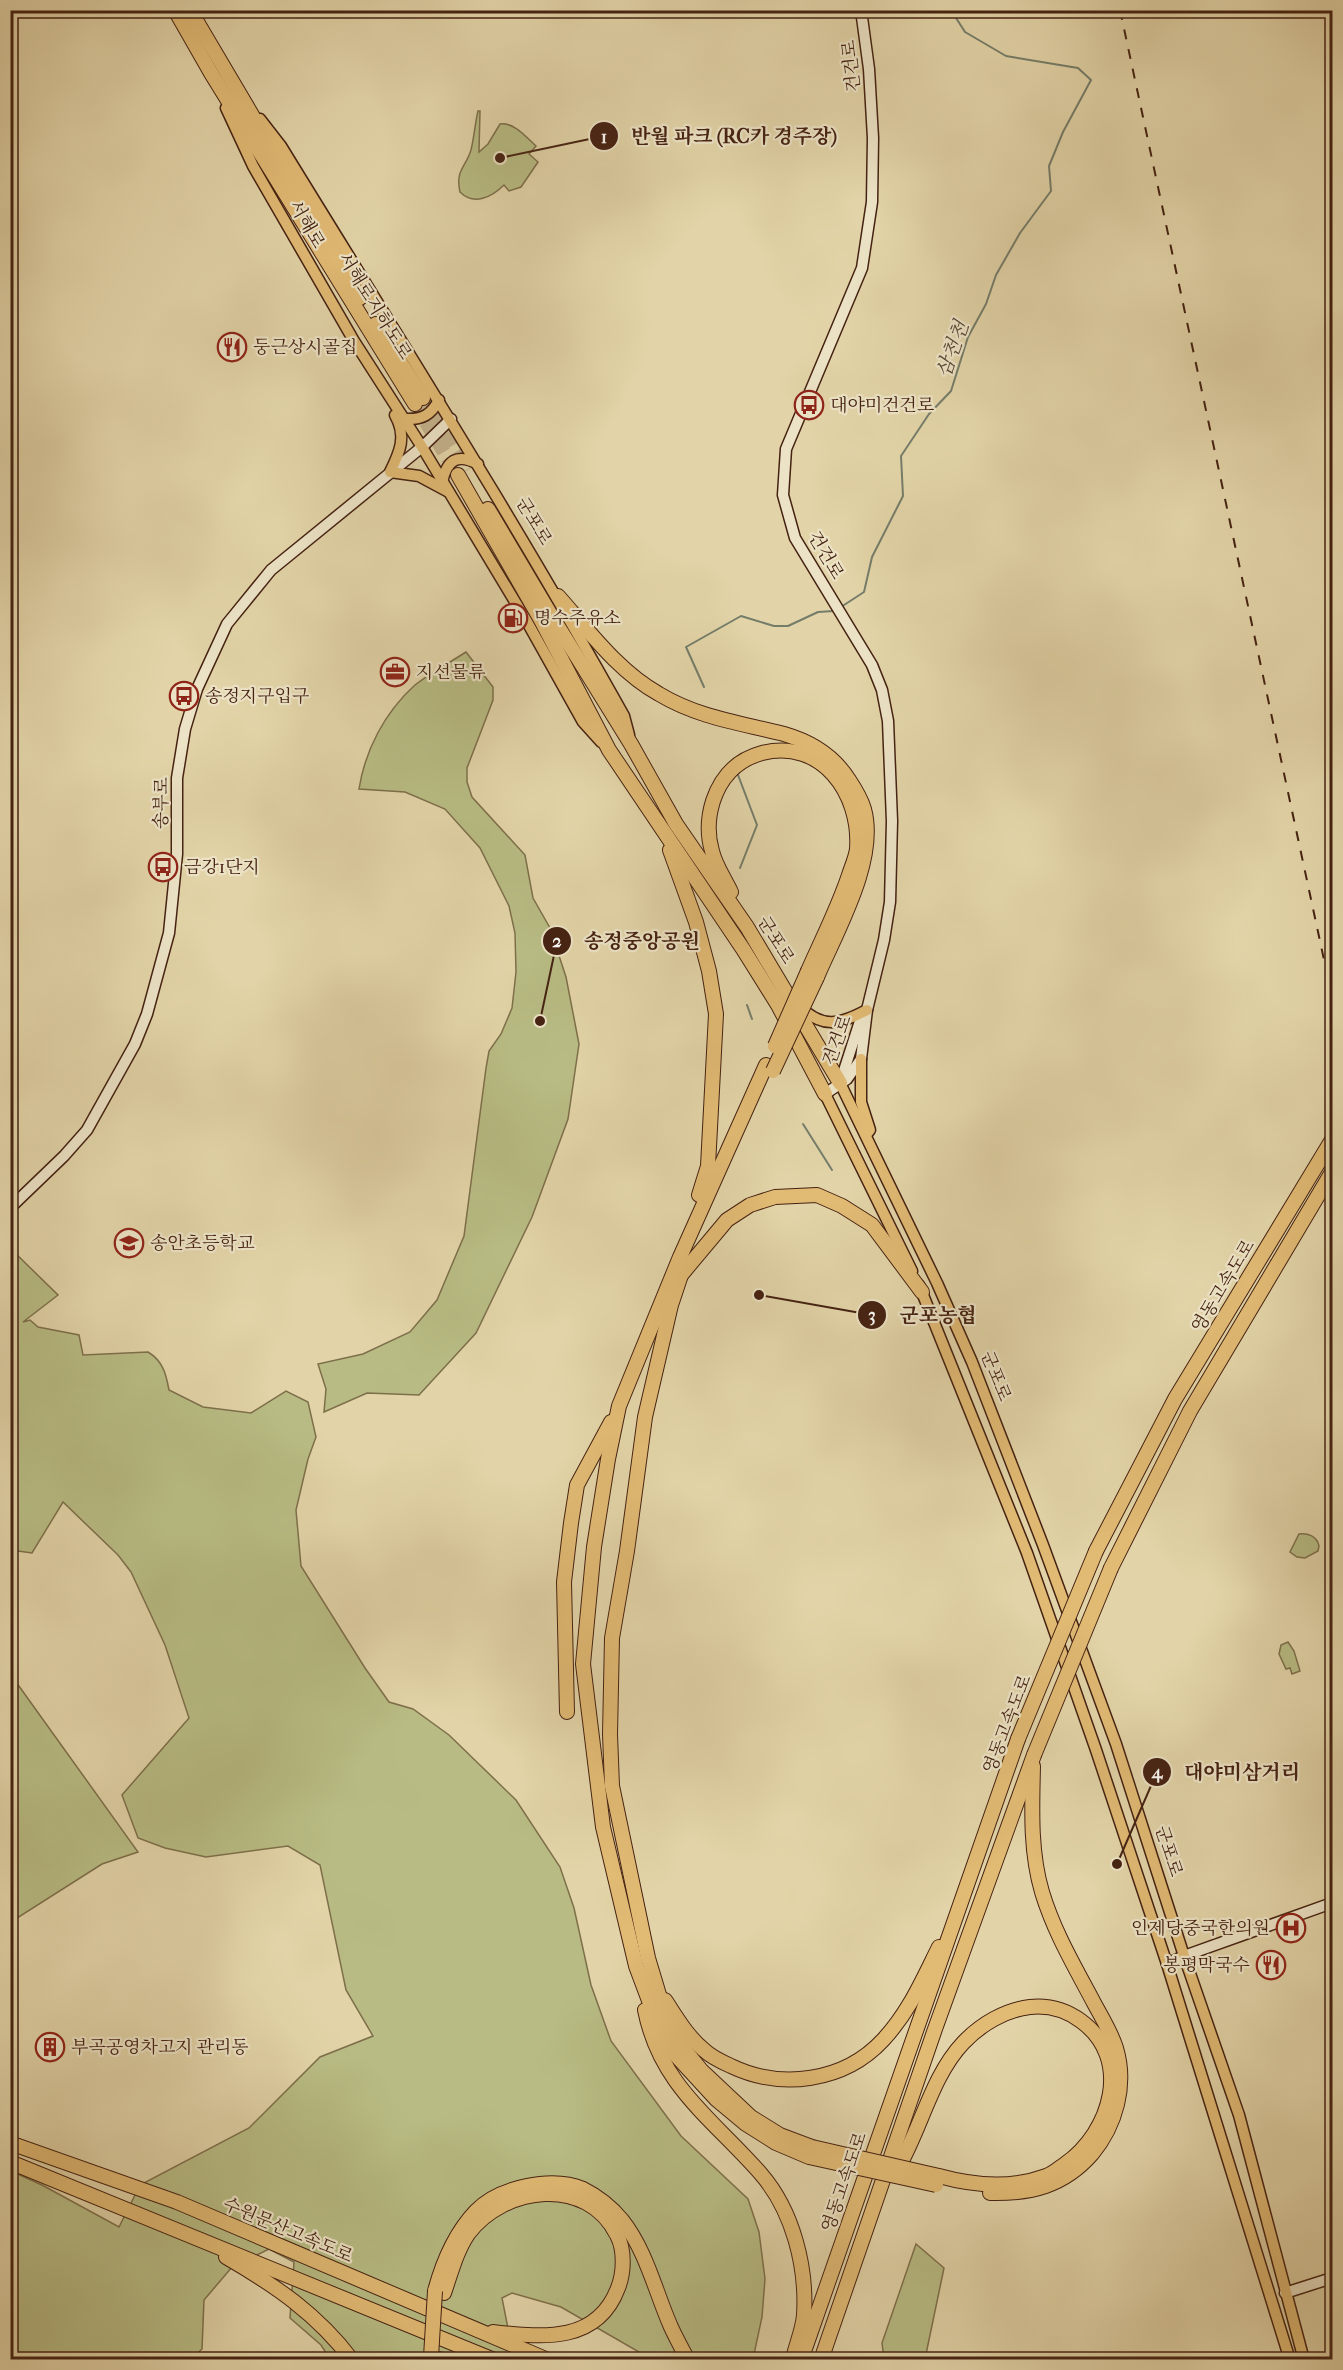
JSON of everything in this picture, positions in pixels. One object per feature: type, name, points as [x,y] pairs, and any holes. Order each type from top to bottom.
[{"type":"highway","name":"서해로","points":[[175,10],[211,74]]},
{"type":"highway","name":"서해로","points":[[190,10],[228,77]]},
{"type":"highway","name":"서해로지하도로","points":[[211,74],[419,401],[369,312],[228,77]]},
{"type":"highway","points":[[468,470],[550,615],[631,744]]},
{"type":"highway","points":[[468,470],[541,620],[609,750]]},
{"type":"highway","points":[[558,596],[632,677],[660,695],[702,715],[785,734],[818,747],[842,767],[864,808],[867,829],[865,854],[852,897],[812,974]]},
{"type":"highway","name":"군포로","points":[[631,744],[676,824],[747,927],[840,1083]]},
{"type":"highway","points":[[567,1712],[564,1582],[577,1485],[619,1407],[812,974],[856,851],[857,826],[853,808],[846,793],[834,774],[810,756],[778,749],[754,755],[734,765],[717,788],[708,818],[712,851],[747,927]]},
{"type":"highway","name":"군포로","points":[[609,750],[778,1005],[825,1094]]},
{"type":"highway","points":[[662,829],[696,922],[709,971],[716,1014],[708,1166],[681,1275]]},
{"type":"highway","name":"영동고속도로","points":[[801,2360],[1018,1739],[1096,1551],[1175,1399],[1332,1140]]},
{"type":"highway","name":"영동고속도로","points":[[821,2360],[1034,1755],[1111,1568],[1190,1411],[1332,1173]]},
{"type":"highway","points":[[793,2360],[804,2317],[804,2281],[794,2236],[780,2204],[762,2176],[694,2105],[660,2059],[648,2025],[603,1827],[610,1734],[612,1638],[627,1551],[645,1416],[665,1304],[681,1275],[726,1220],[750,1205],[775,1197],[816,1195],[842,1206],[872,1226],[922,1292]]},
{"type":"highway","points":[[619,1407],[594,1547],[583,1664],[606,1789],[620,1822],[648,1958],[666,2018],[679,2043],[701,2070],[751,2117],[810,2152]]},
{"type":"highway","points":[[938,2181],[964,2192],[1021,2194],[1055,2183],[1083,2164],[1104,2139],[1115,2115],[1120,2091],[1116,2049],[1053,1924],[1034,1861],[1032,1817],[1034,1755]]},
{"type":"highway","points":[[648,1958],[665,2000],[687,2035],[705,2052],[748,2074],[771,2080],[809,2079],[835,2071],[860,2059],[881,2042],[906,2013],[963,1899]]},
{"type":"highway","points":[[636,1966],[670,2049],[716,2099],[746,2124],[776,2143],[810,2152],[938,2181],[1019,2183],[1049,2175],[1075,2157],[1096,2134],[1106,2112],[1111,2092],[1111,2072],[1105,2049],[1090,2027],[1069,2012],[1043,2006],[1017,2009],[992,2019],[964,2041],[947,2063],[906,2157],[873,2207]]},
{"type":"highway","name":"수원문산고속도로","points":[[10,2142],[177,2202],[548,2360]]},
{"type":"highway","points":[[10,2162],[494,2360]]},
{"type":"highway","points":[[435,2359],[442,2265],[462,2228],[477,2210],[494,2196],[519,2187],[560,2183],[582,2189],[605,2203],[622,2220],[650,2269],[671,2328],[688,2360]]},
{"type":"highway","points":[[440,2292],[458,2250],[469,2233],[484,2217],[503,2204],[525,2196],[544,2193],[579,2199],[599,2212],[617,2235],[622,2256],[621,2281],[614,2299],[598,2320],[580,2330],[562,2334],[527,2335],[478,2330]]},
{"type":"highway","points":[[177,2230],[257,2275],[315,2317],[352,2360]]},
{"type":"main road","name":"건건로","points":[[825,1094],[848,1079],[861,1059],[867,1010],[884,940],[890,902],[892,821],[888,721],[882,690],[872,665],[795,538],[783,495],[786,449],[862,268],[872,202],[873,138],[869,69],[860,11]]},
{"type":"main road","name":"서해로","points":[[211,74],[253,166],[354,340],[422,447]]},
{"type":"main road","name":"서해로","points":[[228,77],[281,146],[451,419]]},
{"type":"main road","points":[[354,340],[364,365],[400,424],[402,443],[390,472],[419,476],[445,487],[445,470],[451,462],[460,458],[468,459],[468,470]]},
{"type":"main road","points":[[405,419],[425,417],[434,409],[439,400]]},
{"type":"main road","name":"송부로","points":[[10,1208],[64,1156],[87,1130],[135,1044],[147,1014],[169,933],[177,854],[176,803],[181,753],[196,689],[216,643],[242,603],[271,570],[422,447],[451,419]]},
{"type":"main road","name":"군포로","points":[[451,419],[468,470],[558,596],[624,716],[631,744]]},
{"type":"main road","name":"군포로","points":[[422,447],[526,620],[583,722],[609,750]]},
{"type":"main road","points":[[790,997],[810,1017],[824,1022],[846,1021],[867,1010]]},
{"type":"main road","name":"건건로","points":[[840,1083],[860,1021],[867,1010]]},
{"type":"main road","points":[[861,1059],[861,1102],[870,1130],[866,1136]]},
{"type":"main road","name":"군포로","points":[[840,1083],[937,1283],[972,1362],[1043,1545],[1116,1744],[1184,1956],[1239,2115],[1304,2360]]},
{"type":"main road","name":"군포로","points":[[825,1094],[922,1292],[1027,1553],[1167,1964],[1289,2360]]},
{"type":"main road","points":[[1167,1964],[1332,1904]]},
{"type":"main road","points":[[1285,2293],[1332,2278]]},
{"type":"green space","points":[[478,111],[480,111],[479,152],[488,144],[500,124],[505,124],[520,131],[536,146],[529,154],[538,162],[521,187],[509,191],[504,185],[494,193],[477,199],[460,192],[459,179],[471,150]]},
{"type":"green space","points":[[466,652],[493,687],[493,700],[467,768],[467,782],[472,797],[525,855],[533,898],[550,928],[566,977],[579,1044],[568,1119],[532,1217],[476,1333],[419,1395],[367,1393],[324,1412],[326,1389],[318,1364],[363,1354],[410,1332],[437,1300],[464,1236],[489,1051],[501,1034],[512,1008],[516,972],[515,933],[509,906],[480,848],[445,809],[405,792],[359,789],[371,746],[394,707],[415,685]]},
{"type":"green space","points":[[11,1249],[58,1295],[23,1322],[30,1320],[38,1327],[79,1335],[83,1355],[148,1352],[163,1368],[169,1390],[203,1407],[251,1413],[286,1391],[308,1402],[316,1437],[308,1459],[296,1510],[301,1566],[389,1702],[413,1709],[449,1735],[516,1800],[560,1867],[574,1908],[591,1985],[611,2041],[681,2136],[748,2199],[759,2232],[765,2279],[762,2317],[753,2359],[651,2359],[561,2307],[512,2293],[502,2298],[514,2359],[330,2359],[321,2345],[290,2318],[294,2262],[269,2249],[232,2267],[204,2300],[202,2349],[191,2359],[11,2359],[11,2171],[42,2185],[119,2227],[140,2185],[249,2128],[320,2057],[373,2036],[346,1990],[320,1865],[288,1846],[206,1857],[165,1848],[138,1838],[122,1795],[189,1718],[165,1645],[131,1572],[118,1555],[63,1502],[32,1553],[11,1550]]},
{"type":"green space","points":[[1299,1534],[1314,1538],[1319,1546],[1318,1551],[1305,1558],[1297,1557],[1290,1552]]},
{"type":"green space","points":[[1288,1642],[1294,1651],[1300,1671],[1292,1674],[1290,1668],[1286,1669],[1279,1654],[1281,1645]]},
{"type":"green space","points":[[11,1675],[138,1852],[102,1864],[11,1922]]},
{"type":"green space","points":[[916,2244],[944,2268],[925,2359],[884,2359],[882,2343]]},
{"type":"waterway","name":"삼천천","points":[[841,607],[864,592],[872,557],[903,496],[901,456],[929,414],[951,391],[968,337],[986,304],[996,275],[1020,233],[1051,191],[1049,166],[1063,132],[1091,80],[1078,68],[1006,56],[965,32],[951,10]]},
{"type":"waterway","name":"삼천천","points":[[704,687],[686,647],[741,616],[774,626],[788,626],[818,612],[834,611]]},
{"type":"waterway","name":"삼천천","points":[[738,775],[757,825],[740,868]]},
{"type":"waterway","name":"삼천천","points":[[747,1005],[752,1019]]},
{"type":"waterway","name":"삼천천","points":[[803,1124],[832,1170]]},
{"type":"tunnel","points":[[423,398],[466,471]]},
{"type":"tunnel","points":[[415,404],[448,459]]},
{"type":"railway","points":[[1120,10],[1332,997]]},
{"type":"place","name":"반월 파크 (RC카 경주장)","points":[[500,158]]},
{"type":"place","name":"둥근상시골집","points":[[232,347]]},
{"type":"place","name":"대야미건건로","points":[[809,405]]},
{"type":"place","name":"명수주유소","points":[[513,618]]},
{"type":"place","name":"지선물류","points":[[395,672]]},
{"type":"place","name":"송정지구입구","points":[[184,696]]},
{"type":"place","name":"금강1단지","points":[[163,867]]},
{"type":"place","name":"송정중앙공원","points":[[540,1021]]},
{"type":"place","name":"송안초등학교","points":[[129,1243]]},
{"type":"place","name":"군포농협","points":[[759,1295]]},
{"type":"place","name":"대야미삼거리","points":[[1117,1864]]},
{"type":"place","name":"인제당중국한의원","points":[[1291,1928]]},
{"type":"place","name":"봉평막국수","points":[[1271,1965]]},
{"type":"place","name":"부곡공영차고지 관리동","points":[[50,2047]]}]
